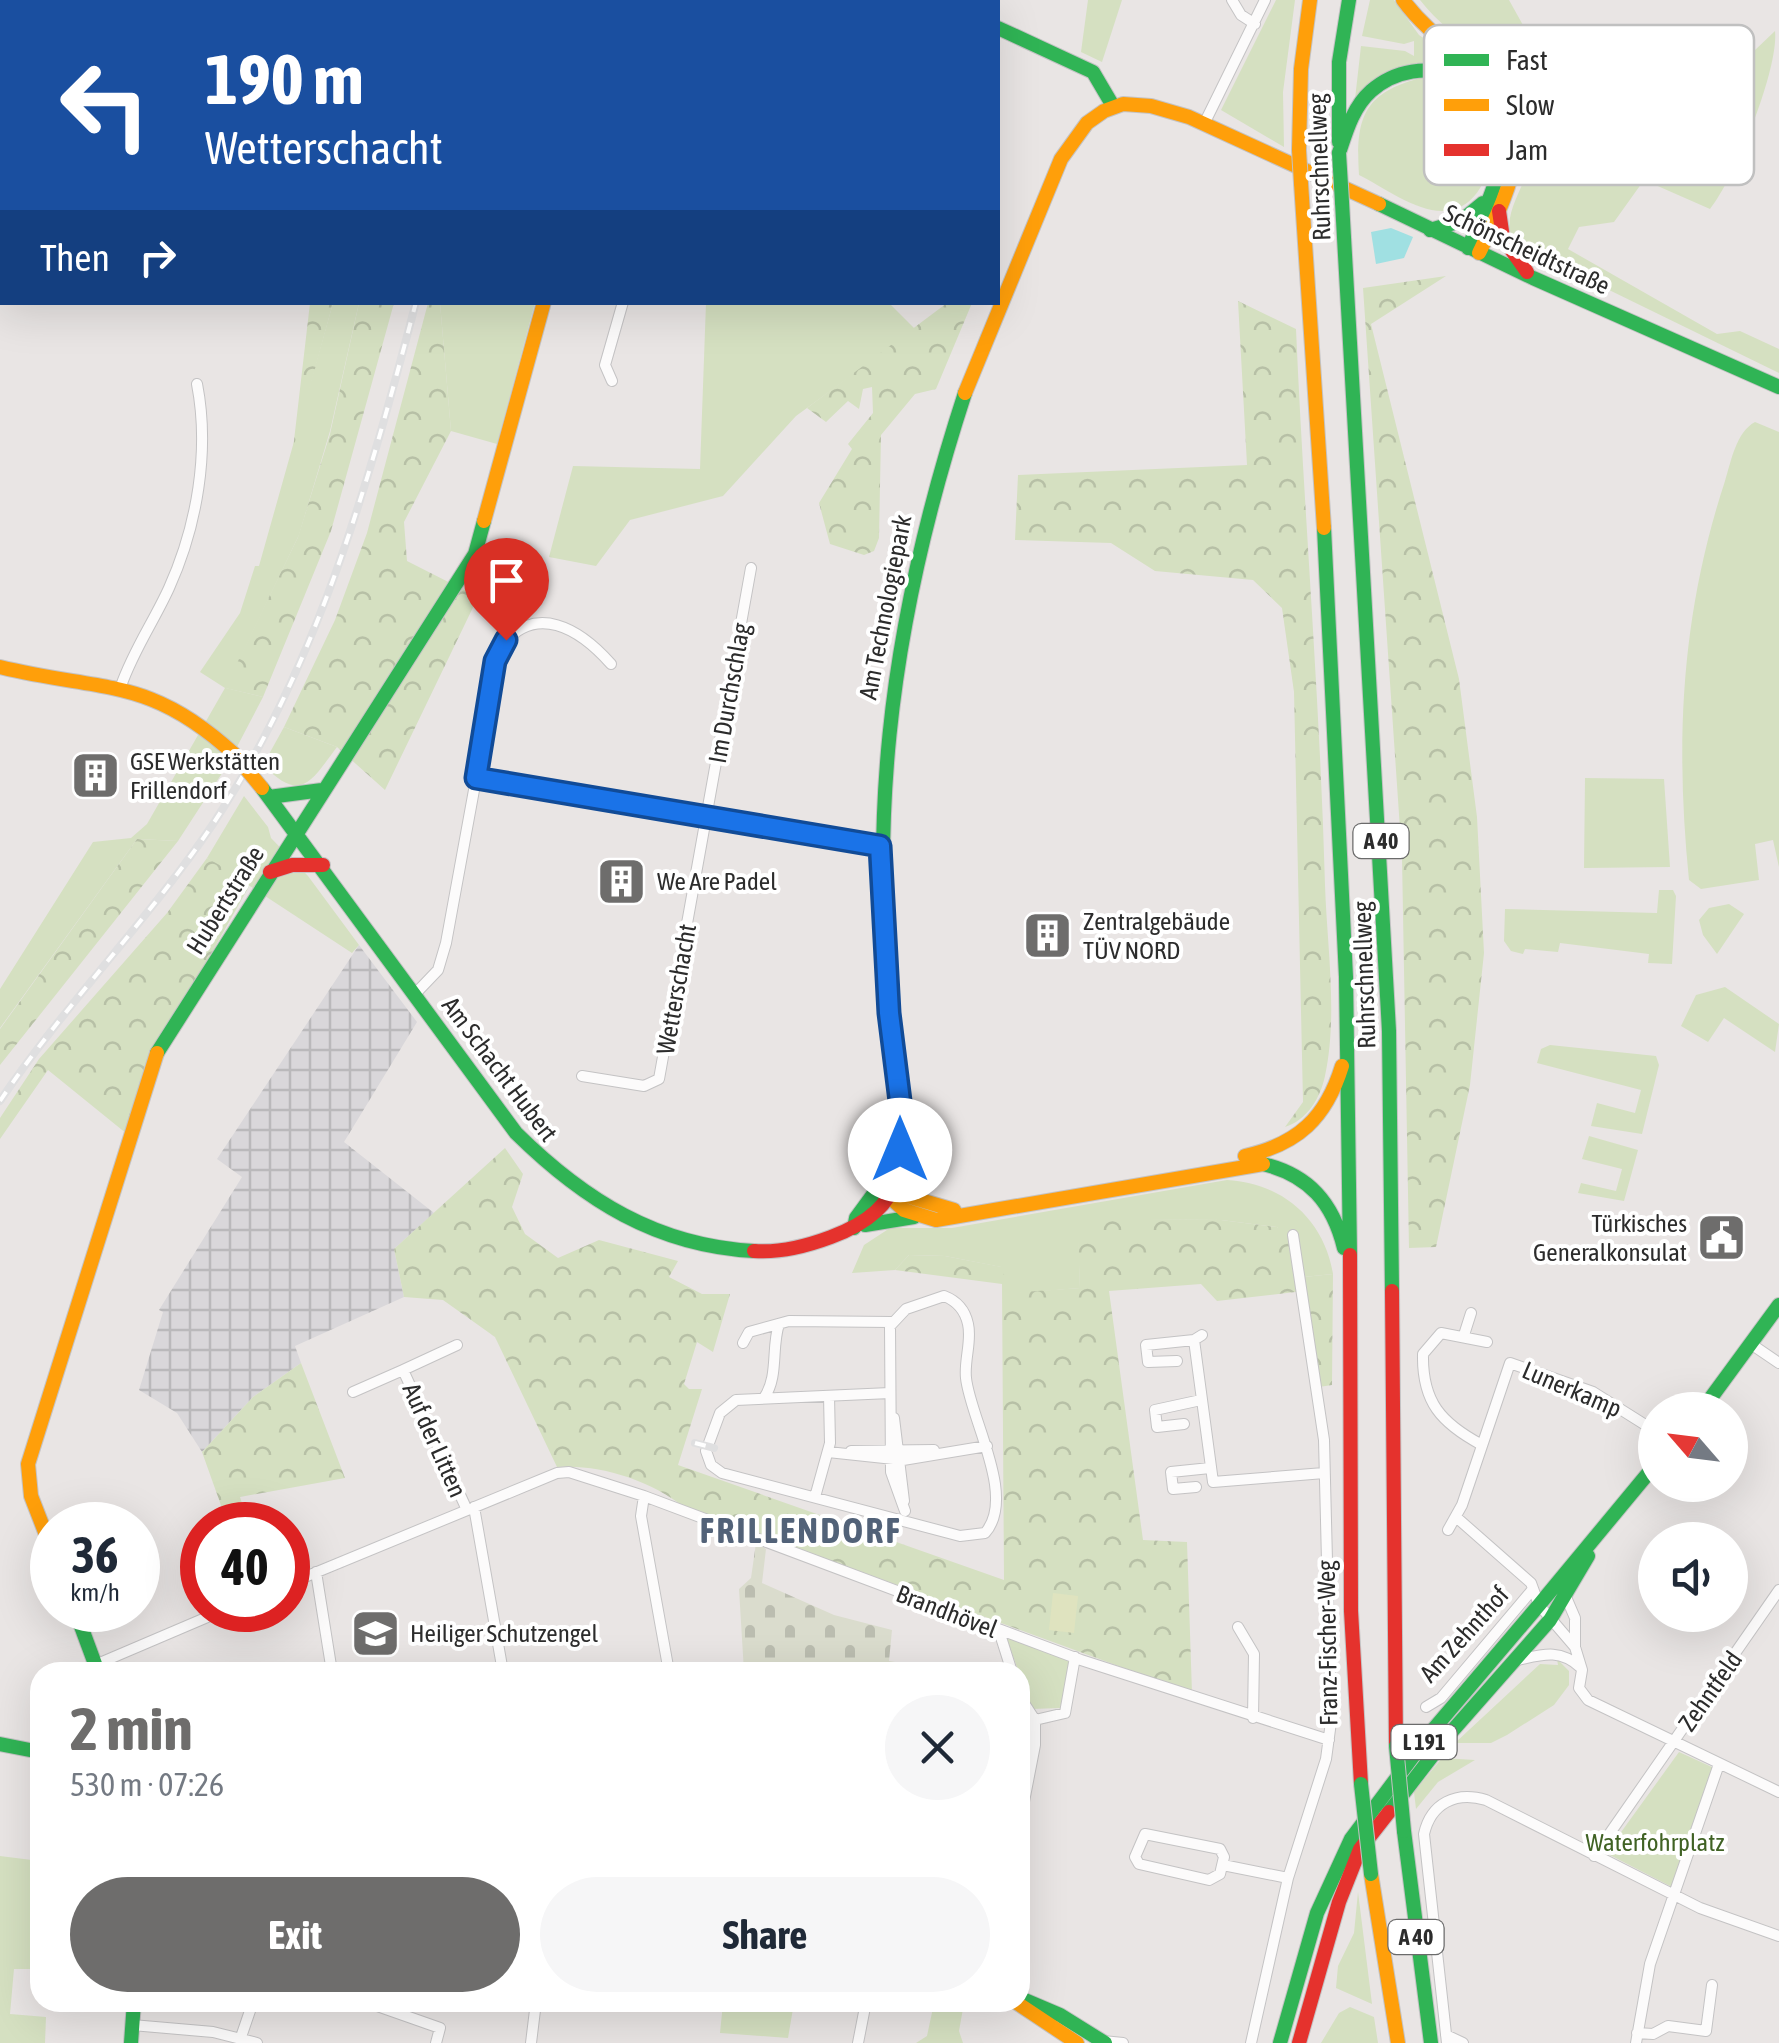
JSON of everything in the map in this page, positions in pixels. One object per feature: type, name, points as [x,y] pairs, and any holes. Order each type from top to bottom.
[{"type":"main road","name":"Ruhrschnellweg","points":[[1310,0],[1301,68],[1300,150],[1336,700],[1348,1041],[1351,1585],[1361,1784],[1370,1874],[1398,2043]]},
{"type":"main road","name":"Ruhrschnellweg","points":[[1350,0],[1339,62],[1339,153],[1389,1031],[1396,1746],[1431,2043]]},
{"type":"main road","points":[[1403,0],[1424,26]]},
{"type":"main road","points":[[1000,29],[1093,72],[1113,106]]},
{"type":"main road","points":[[1339,153],[1357,108],[1377,86],[1424,70]]},
{"type":"main road","name":"Schönscheidtstraße","points":[[1113,106],[1161,105],[1205,122],[1473,250],[1779,387]]},
{"type":"main road","name":"Am Technologiepark","points":[[1000,302],[1066,153],[1092,120],[1113,106]]},
{"type":"main road","points":[[1473,250],[1493,185]]},
{"type":"main road","points":[[1473,250],[1510,185]]},
{"type":"main road","points":[[1430,230],[1469,216],[1492,190]]},
{"type":"main road","points":[[1499,210],[1503,238],[1527,272]]},
{"type":"main road","name":"Hubertstraße","points":[[33,1502],[28,1464],[146,1074],[478,546],[543,305]]},
{"type":"main road","name":"Am Technologiepark","points":[[550,1170],[619,1218],[690,1244],[777,1251],[818,1245],[859,1227],[887,1192],[897,1162],[902,1117],[889,1013],[880,846],[897,644],[917,548],[945,448],[999,305]]},
{"type":"main road","name":"Am Schacht Hubert","points":[[0,668],[120,686],[167,700],[208,728],[323,865],[516,1133],[550,1170]]},
{"type":"main road","points":[[265,792],[322,790]]},
{"type":"main road","points":[[270,872],[292,865],[323,865]]},
{"type":"main road","points":[[887,1192],[935,1208],[958,1210],[1260,1154],[1290,1144],[1311,1130],[1328,1107],[1348,1041]]},
{"type":"main road","points":[[859,1227],[914,1216],[957,1218],[1258,1163],[1296,1173],[1324,1196],[1338,1221],[1352,1288]]},
{"type":"main road","points":[[887,1192],[914,1216]]},
{"type":"main road","points":[[1716,1392],[1779,1305]]},
{"type":"main road","name":"Am Zehnthof","points":[[1539,1605],[1638,1486]]},
{"type":"main road","name":"Am Zehnthof","points":[[1550,1620],[1600,1533]]},
{"type":"main road","name":"L 191","points":[[1280,2043],[1317,1914],[1350,1839],[1432,1731],[1539,1605]]},
{"type":"main road","name":"L 191","points":[[1299,2043],[1338,1902],[1360,1849],[1424,1764],[1550,1620]]},
{"type":"main road","points":[[83,1632],[94,1662]]},
{"type":"main road","points":[[0,1744],[30,1750]]},
{"type":"main road","points":[[1030,2004],[1060,2014],[1104,2042]]},
{"type":"main road","points":[[1030,2009],[1076,2043]]},
{"type":"main road","points":[[131,2043],[133,2012]]},
{"type":"street","points":[[1232,0],[1241,15],[1255,24]]},
{"type":"street","points":[[1205,122],[1265,0]]},
{"type":"street","points":[[612,381],[605,365],[621,305]]},
{"type":"street","points":[[120,686],[168,592],[188,538],[204,421],[197,384]]},
{"type":"street","name":"Im Durchschlag","points":[[706,820],[752,568]]},
{"type":"street","name":"Am Schacht Hubert","points":[[416,994],[430,983],[446,943],[495,661],[514,632],[534,623],[562,624],[589,640],[611,664]]},
{"type":"street","points":[[476,778],[706,820],[880,846]]},
{"type":"street","name":"Wetterschacht","points":[[582,1076],[644,1086],[660,1079],[706,820]]},
{"type":"street","name":"Franz-Fischer-Weg","points":[[1252,2043],[1288,1878],[1315,1802],[1329,1740],[1324,1473],[1319,1403],[1293,1235]]},
{"type":"street","points":[[743,1343],[749,1332],[779,1324],[891,1322],[930,1297],[944,1296],[960,1306],[969,1333],[968,1388],[987,1446],[996,1510],[984,1533],[966,1537],[905,1516],[815,1498],[722,1472],[708,1460],[709,1437],[720,1413],[736,1400],[789,1395],[891,1399]]},
{"type":"street","points":[[1464,1336],[1471,1312]]},
{"type":"street","points":[[891,1322],[888,1359],[905,1516]]},
{"type":"street","points":[[764,1398],[776,1370],[773,1346],[779,1324]]},
{"type":"street","points":[[757,1331],[773,1346]]},
{"type":"street","points":[[1482,1445],[1450,1428],[1434,1410],[1422,1372],[1428,1342],[1440,1333],[1487,1342]]},
{"type":"street","points":[[1177,1360],[1148,1362],[1146,1346],[1198,1338],[1210,1468],[1218,1484],[1324,1473]]},
{"type":"street","points":[[1752,1344],[1779,1363]]},
{"type":"street","name":"Auf der Litten","points":[[353,1392],[457,1345]]},
{"type":"street","name":"Lunerkamp","points":[[1448,1530],[1510,1363],[1593,1392],[1638,1420]]},
{"type":"street","name":"Auf der Litten","points":[[403,1370],[470,1509],[501,1662]]},
{"type":"street","points":[[815,1498],[828,1452],[829,1396]]},
{"type":"street","points":[[1184,1424],[1157,1427],[1154,1410],[1201,1400]]},
{"type":"street","points":[[828,1452],[896,1453],[987,1446]]},
{"type":"street","points":[[1196,1487],[1173,1490],[1171,1472],[1210,1468]]},
{"type":"street","name":"Brandhövel","points":[[310,1575],[569,1472],[644,1496],[1074,1658],[1329,1740]]},
{"type":"street","points":[[644,1496],[641,1516],[667,1662]]},
{"type":"street","points":[[1456,1517],[1533,1589],[1539,1605],[1575,1647]]},
{"type":"street","points":[[316,1572],[330,1662]]},
{"type":"street","name":"Am Zehnthof","points":[[1426,1707],[1440,1698],[1533,1589]]},
{"type":"street","name":"Zehntfeld","points":[[1674,1742],[1779,1590]]},
{"type":"street","points":[[1566,1597],[1575,1618],[1580,1688],[1588,1700],[1779,1792]]},
{"type":"street","points":[[1238,1627],[1254,1654],[1253,1718]]},
{"type":"street","points":[[111,1662],[180,1630]]},
{"type":"street","points":[[999,1630],[1009,1662]]},
{"type":"street","points":[[1516,1660],[1547,1652],[1566,1657],[1581,1668]]},
{"type":"street","points":[[1035,1720],[1064,1713],[1074,1658]]},
{"type":"street","points":[[1030,1712],[1035,1720],[1030,1771]]},
{"type":"street","points":[[1594,1856],[1674,1742]]},
{"type":"street","points":[[1712,1985],[1706,2031],[1668,2026],[1637,2038],[1650,1964],[1719,1764]]},
{"type":"street","points":[[1464,2043],[1446,2039],[1424,1834],[1437,1808],[1466,1796],[1486,1800],[1674,1895],[1779,1936]]},
{"type":"street","points":[[1149,1834],[1220,1848],[1223,1865],[1217,1878],[1208,1880],[1143,1866],[1136,1857],[1140,1838],[1149,1834]]},
{"type":"street","points":[[1223,1865],[1288,1878]]},
{"type":"street","points":[[241,2038],[250,2012]]},
{"type":"street","points":[[394,2012],[440,2028],[436,2043]]},
{"type":"street","points":[[531,2043],[535,2012]]},
{"type":"street","points":[[858,2043],[864,2012]]},
{"type":"street","points":[[132,2025],[256,2043]]},
{"type":"street","points":[[1104,2042],[1123,2043]]},
{"type":"shaded area","points":[[359,945],[417,1022],[344,1142],[434,1213],[394,1249],[404,1297],[295,1346],[301,1363],[253,1397],[202,1452],[177,1413],[139,1390],[163,1312],[159,1310],[242,1177],[217,1159]]},
{"type":"green space","points":[[1088,0],[1122,0],[1102,62],[1081,52]]},
{"type":"green space","points":[[1276,0],[1295,0],[1283,92],[1284,147],[1221,110]]},
{"type":"green space","points":[[1370,0],[1394,0],[1424,38],[1424,64],[1396,70],[1355,99],[1361,46],[1405,51],[1414,56],[1414,41],[1404,44],[1362,36]]},
{"type":"green space","points":[[1420,0],[1509,0],[1523,25],[1444,25]]},
{"type":"green space","points":[[1775,31],[1770,70],[1754,119],[1754,51]]},
{"type":"green space","points":[[1424,77],[1424,185],[1482,185],[1460,207],[1435,211],[1412,204],[1359,175],[1359,135],[1369,108],[1390,89]]},
{"type":"green space","points":[[1522,185],[1640,185],[1614,222],[1579,227],[1568,249],[1717,334],[1740,331],[1779,349],[1779,373],[1517,245],[1509,225]]},
{"type":"green space","points":[[1655,185],[1725,185],[1710,209]]},
{"type":"green space","points":[[1446,276],[1371,324],[1459,679],[1477,817],[1484,953],[1470,1085],[1436,1247],[1409,1248],[1402,858],[1363,288]]},
{"type":"green space","points":[[1238,301],[1296,329],[1331,1005],[1329,1053],[1320,1093],[1306,1114],[1285,1127],[1303,1102],[1294,692],[1282,608],[1253,580],[1155,571],[1111,543],[1015,540],[1018,475],[1247,465]]},
{"type":"green space","points":[[310,305],[332,305],[293,449]]},
{"type":"green space","points":[[332,305],[359,305],[330,431],[299,535],[226,688],[263,697],[228,764],[178,841],[137,839],[0,1028],[0,989],[93,842],[131,838],[147,824],[225,688],[200,672],[240,613],[255,566],[259,566]]},
{"type":"green space","points":[[359,305],[393,305],[331,531],[263,697],[225,688],[298,537],[330,434]]},
{"type":"green space","points":[[427,305],[440,305],[451,431],[404,522],[407,561],[478,597],[385,790],[337,747],[284,727],[335,620],[367,533]]},
{"type":"green space","points":[[440,305],[534,305],[497,444],[451,431]]},
{"type":"green space","points":[[706,305],[891,305],[915,329],[796,416],[723,496],[630,520],[596,566],[549,557],[573,466],[700,469]]},
{"type":"green space","points":[[944,305],[971,305],[936,389],[915,394],[881,435],[879,538],[874,551],[864,555],[830,544],[819,503],[852,449],[848,444],[873,413],[872,387],[863,389],[859,409],[848,401],[826,422],[807,408]]},
{"type":"green space","points":[[1755,422],[1779,432],[1779,867],[1773,840],[1755,844],[1759,880],[1701,889],[1689,880],[1685,828],[1685,679],[1710,531],[1739,440]]},
{"type":"green space","points":[[284,727],[337,747],[304,784],[287,783],[263,765]]},
{"type":"green space","points":[[1585,778],[1664,779],[1670,867],[1584,868]]},
{"type":"green space","points":[[244,796],[268,827],[271,838],[308,876],[359,945],[352,953],[207,858]]},
{"type":"green space","points":[[137,839],[178,841],[0,1065],[0,1029]]},
{"type":"green space","points":[[207,858],[251,883],[163,1039],[127,1134],[48,1070],[0,1139],[0,1118],[39,1059],[167,913]]},
{"type":"green space","points":[[1659,890],[1673,890],[1676,896],[1672,964],[1648,963],[1649,954],[1560,943],[1558,952],[1525,949],[1523,954],[1511,951],[1504,941],[1505,909],[1657,913]]},
{"type":"green space","points":[[1729,904],[1744,914],[1717,954],[1703,935],[1699,920],[1709,908]]},
{"type":"green space","points":[[1725,987],[1779,1024],[1775,1052],[1724,1018],[1708,1042],[1681,1026],[1696,995]]},
{"type":"green space","points":[[1550,1045],[1656,1056],[1659,1065],[1642,1134],[1591,1126],[1597,1103],[1635,1113],[1641,1090],[1537,1063],[1541,1049]]},
{"type":"green space","points":[[1589,1136],[1638,1150],[1624,1201],[1578,1193],[1581,1183],[1616,1191],[1622,1169],[1582,1159]]},
{"type":"green space","points":[[505,1148],[523,1174],[512,1207],[525,1234],[558,1258],[599,1240],[678,1261],[669,1277],[702,1294],[730,1294],[713,1352],[697,1342],[684,1384],[689,1389],[702,1389],[678,1465],[1004,1580],[1002,1284],[895,1270],[909,1255],[945,1256],[1002,1267],[1009,1293],[1080,1288],[1077,1218],[1221,1220],[1277,1227],[1288,1240],[1294,1278],[1333,1274],[1332,1385],[1319,1387],[1304,1291],[1217,1301],[1201,1284],[1109,1291],[1143,1540],[1187,1542],[1192,1693],[684,1507],[656,1489],[624,1476],[590,1468],[557,1467],[495,1337],[443,1300],[404,1297],[394,1249]]},
{"type":"green space","points":[[1227,1180],[1266,1188],[1297,1208],[1320,1237],[1333,1274],[1294,1278],[1290,1249],[1277,1227],[1221,1220],[1078,1219],[1080,1288],[1008,1294],[1001,1267],[945,1256],[909,1255],[895,1270],[852,1273],[864,1245],[890,1228],[952,1228]]},
{"type":"green space","points":[[301,1363],[345,1478],[240,1497],[242,1502],[220,1502],[202,1452],[253,1397]]},
{"type":"green space","points":[[756,1543],[766,1549],[762,1583],[834,1615],[892,1630],[889,1661],[895,1662],[743,1662],[739,1589],[751,1578]]},
{"type":"green space","points":[[1053,1593],[1078,1596],[1074,1633],[1049,1630]]},
{"type":"green space","points":[[1005,1634],[1072,1658],[1060,1708],[1032,1709],[1030,1662],[1015,1662]]},
{"type":"green space","points":[[1557,1659],[1569,1671],[1569,1685],[1554,1705],[1491,1743],[1455,1743],[1540,1664],[1558,1665]]},
{"type":"green space","name":"Waterfohrplatz","points":[[1679,1752],[1714,1768],[1672,1887],[1606,1853]]},
{"type":"green space","points":[[1442,1758],[1475,1760],[1438,1782],[1416,1809],[1414,1792]]},
{"type":"green space","points":[[0,1856],[30,1860],[30,1969],[14,1969],[10,2014],[46,2017],[45,2043],[0,2043]]},
{"type":"green space","points":[[1358,1892],[1372,2004],[1336,1988],[1338,1966],[1354,1933]]},
{"type":"green space","points":[[1350,2007],[1374,2017],[1378,2043],[1321,2043],[1339,2013]]},
{"type":"green space","points":[[722,2012],[792,2012],[788,2038],[720,2033]]},
{"type":"green space","points":[[932,2012],[962,2012],[959,2031],[963,2043],[916,2043],[927,2036]]},
{"type":"water","points":[[1391,228],[1413,237],[1404,258],[1376,264],[1371,232]]},
{"type":"railway","points":[[0,1101],[188,860],[250,763],[311,637],[336,572],[379,438],[415,305]]},
{"type":"railway","points":[[695,1443],[714,1448]]},
{"type":"traffic: fast","points":[[1339,142],[1339,62],[1349,0]]},
{"type":"traffic: fast","points":[[1000,29],[1093,72],[1113,106]]},
{"type":"traffic: fast","points":[[1339,153],[1359,104],[1371,91],[1391,78],[1424,71]]},
{"type":"traffic: fast","points":[[1339,153],[1342,202]]},
{"type":"traffic: fast","points":[[1468,248],[1494,185]]},
{"type":"traffic: fast","points":[[1342,202],[1389,1031],[1392,1291]]},
{"type":"traffic: fast","points":[[1430,230],[1461,221],[1483,203]]},
{"type":"traffic: fast","points":[[1379,204],[1533,278],[1779,387]]},
{"type":"traffic: fast","points":[[898,1085],[883,905],[890,735],[917,567],[965,393]]},
{"type":"traffic: fast","points":[[157,1053],[475,554],[484,521]]},
{"type":"traffic: fast","points":[[1324,528],[1346,977],[1350,1255]]},
{"type":"traffic: fast","points":[[262,788],[516,1133],[568,1179],[624,1215],[685,1240],[754,1251]]},
{"type":"traffic: fast","points":[[269,797],[322,790]]},
{"type":"traffic: fast","points":[[854,1228],[856,1218],[897,1162]]},
{"type":"traffic: fast","points":[[1263,1164],[1294,1175],[1317,1193],[1333,1217],[1344,1248]]},
{"type":"traffic: fast","points":[[865,1225],[914,1217]]},
{"type":"traffic: fast","points":[[1715,1392],[1779,1305]]},
{"type":"traffic: fast","points":[[1539,1605],[1638,1486]]},
{"type":"traffic: fast","points":[[1550,1620],[1588,1556]]},
{"type":"traffic: fast","points":[[1280,2043],[1317,1913],[1351,1839],[1432,1731],[1539,1605]]},
{"type":"traffic: fast","points":[[1389,1812],[1446,1738],[1550,1620]]},
{"type":"traffic: fast","points":[[83,1632],[94,1662]]},
{"type":"traffic: fast","points":[[0,1744],[30,1750]]},
{"type":"traffic: fast","points":[[1396,1746],[1404,1831]]},
{"type":"traffic: fast","points":[[1361,1784],[1371,1874]]},
{"type":"traffic: fast","points":[[1404,1831],[1431,2043]]},
{"type":"traffic: fast","points":[[1030,2002],[1060,2015],[1105,2043]]},
{"type":"traffic: fast","points":[[131,2043],[133,2012]]},
{"type":"traffic: slow","points":[[1299,150],[1301,69],[1310,0]]},
{"type":"traffic: slow","points":[[1403,0],[1425,25]]},
{"type":"traffic: slow","points":[[965,393],[1061,159],[1087,123],[1104,111],[1123,104],[1151,106],[1189,117],[1379,204]]},
{"type":"traffic: slow","points":[[1299,150],[1301,183]]},
{"type":"traffic: slow","points":[[1301,183],[1324,528]]},
{"type":"traffic: slow","points":[[1479,253],[1508,185]]},
{"type":"traffic: slow","points":[[484,521],[543,305]]},
{"type":"traffic: slow","points":[[0,667],[150,699],[204,729],[234,754]]},
{"type":"traffic: slow","points":[[234,754],[262,788]]},
{"type":"traffic: slow","points":[[33,1502],[28,1464],[157,1053]]},
{"type":"traffic: slow","points":[[1245,1156],[1280,1144],[1307,1126],[1328,1100],[1342,1066]]},
{"type":"traffic: slow","points":[[880,1188],[904,1210],[936,1220],[1263,1164]]},
{"type":"traffic: slow","points":[[880,1188],[954,1210]]},
{"type":"traffic: slow","points":[[1371,1874],[1398,2043]]},
{"type":"traffic: slow","points":[[1030,2012],[1077,2043]]},
{"type":"traffic: jam","points":[[1499,211],[1503,238],[1527,272]]},
{"type":"traffic: jam","points":[[270,872],[292,865],[323,865]]},
{"type":"traffic: jam","points":[[754,1251],[783,1250],[822,1240],[857,1225],[876,1211],[889,1196],[901,1158],[898,1085]]},
{"type":"traffic: jam","points":[[1350,1255],[1351,1611],[1361,1784]]},
{"type":"traffic: jam","points":[[1392,1291],[1396,1746]]},
{"type":"traffic: jam","points":[[1299,2043],[1339,1902],[1360,1849],[1389,1812]]},
{"type":"place","name":"GSE Werkstätten Frillendorf","points":[[95,775]]},
{"type":"place","name":"We Are Padel","points":[[622,881]]},
{"type":"place","name":"Zentralgebäude TÜV NORD","points":[[1048,935]]},
{"type":"place","name":"Türkisches Generalkonsulat","points":[[1722,1237]]},
{"type":"place","name":"Heiliger Schutzengel","points":[[375,1633]]},
{"type":"district","name":"FRILLENDORF","points":[[801,1530]]},
{"type":"route","points":[[506,640],[495,661],[476,778],[729,824],[880,846],[889,1013],[902,1117],[900,1150]]}]
